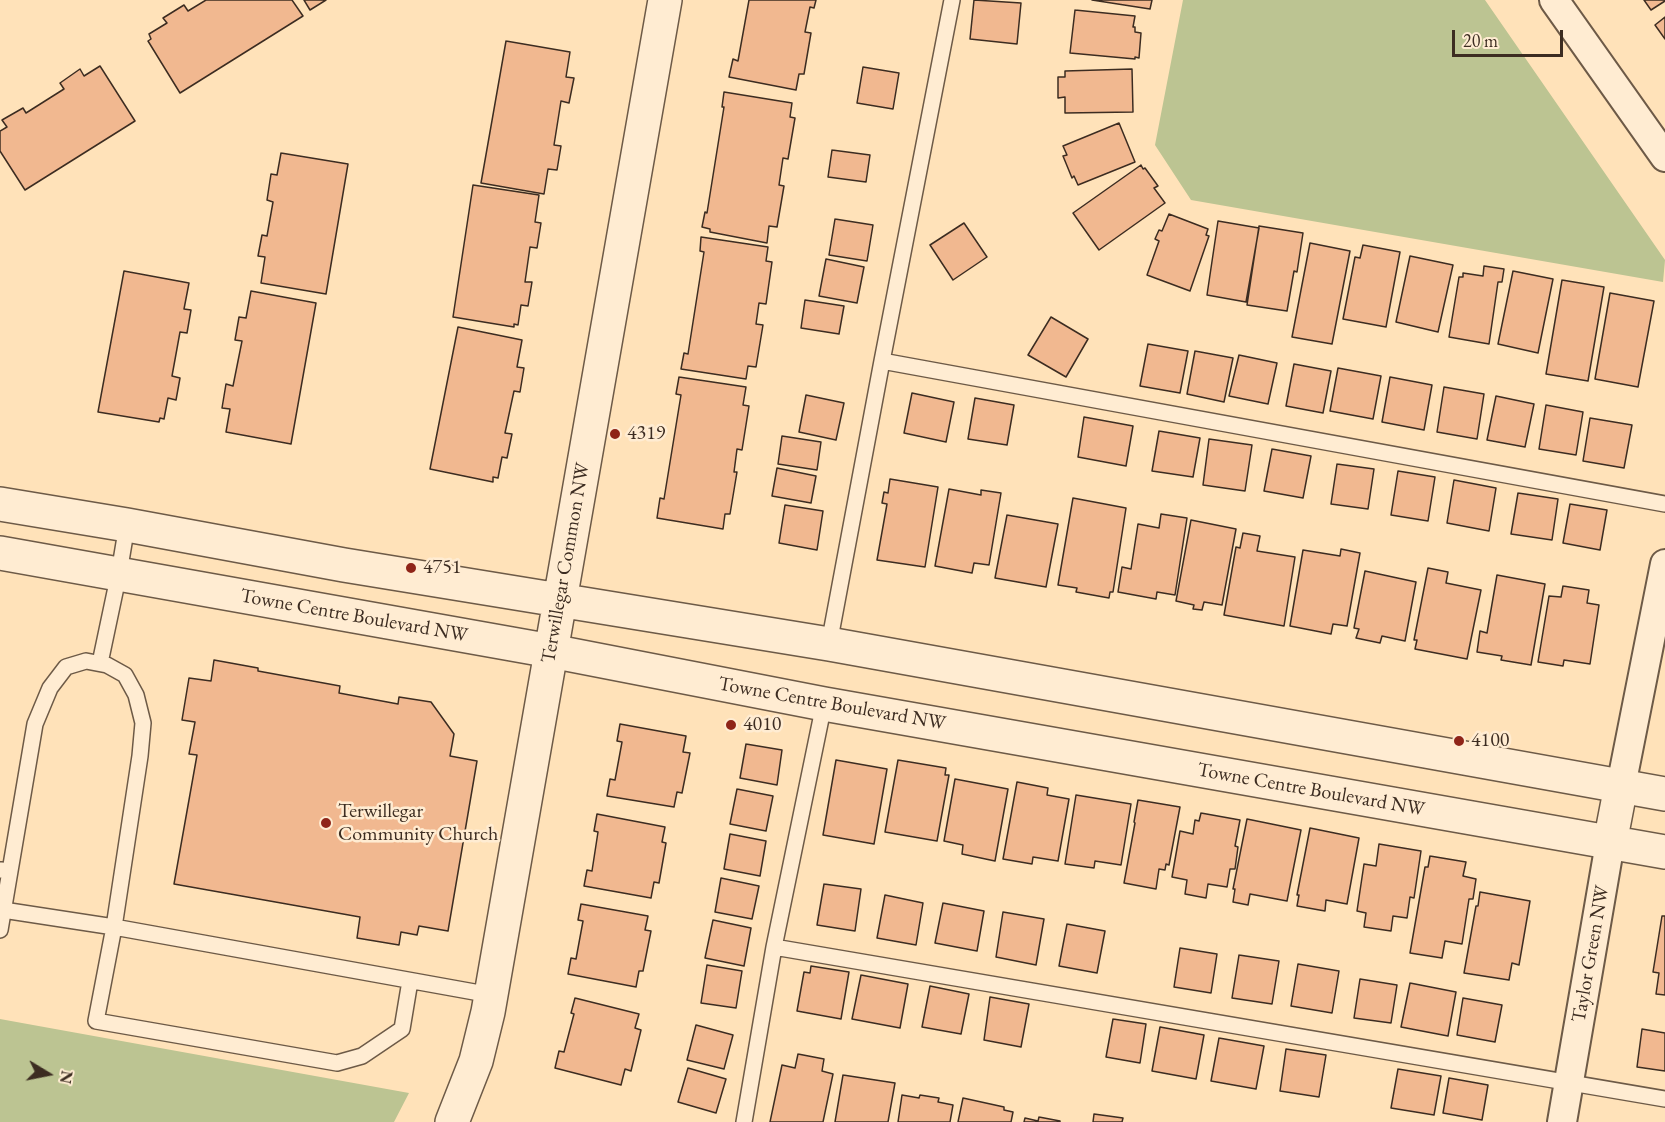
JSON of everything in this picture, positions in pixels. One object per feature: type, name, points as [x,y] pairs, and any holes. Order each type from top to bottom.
[{"type":"street","name":"Terwillegar Common NW","points":[[452,1122],[477,1061],[491,995],[665,0]]},
{"type":"street","points":[[1554,0],[1665,157]]},
{"type":"street","points":[[0,504],[127,525],[344,566],[829,644],[1665,794]]},
{"type":"street","name":"Towne Centre Boulevard NW","points":[[0,554],[119,573],[551,651],[824,704],[1665,852]]},
{"type":"street","points":[[1621,786],[1665,564]]},
{"type":"street","name":"Taylor Green NW","points":[[1562,1122],[1621,786]]},
{"type":"lane","points":[[829,644],[952,0]]},
{"type":"lane","points":[[882,361],[1665,504]]},
{"type":"lane","points":[[100,663],[127,525]]},
{"type":"lane","points":[[0,930],[5,871],[35,724],[50,688],[66,667],[86,661],[107,665],[125,675],[136,695],[142,723],[140,756],[114,927],[96,1020],[337,1063],[362,1056],[402,1029],[410,981]]},
{"type":"lane","points":[[744,1122],[774,948],[824,704]]},
{"type":"lane","points":[[3,910],[114,927],[491,995]]},
{"type":"lane","points":[[774,948],[1665,1099]]},
{"type":"green space","points":[[1183,0],[1485,0],[1665,260],[1663,282],[1191,200],[1155,145]]},
{"type":"green space","points":[[0,1019],[409,1093],[394,1122],[0,1122]]},
{"type":"building","points":[[206,0],[292,0],[303,16],[180,93],[148,41],[151,39],[149,34],[167,23],[163,18],[184,5],[188,11]]},
{"type":"building","points":[[304,0],[326,0],[310,10]]},
{"type":"building","points":[[749,0],[816,0],[814,8],[810,7],[805,32],[811,33],[804,74],[799,74],[796,90],[729,77],[733,59],[738,61]]},
{"type":"building","points":[[974,0],[1021,3],[1017,44],[970,39]]},
{"type":"building","points":[[1092,0],[1152,0],[1150,9]]},
{"type":"building","points":[[1644,0],[1665,0],[1665,1],[1651,10]]},
{"type":"building","points":[[1075,10],[1135,16],[1133,27],[1135,27],[1135,32],[1141,33],[1139,58],[1070,53]]},
{"type":"building","points":[[1665,17],[1665,39],[1655,25]]},
{"type":"building","points":[[506,41],[570,52],[566,77],[574,78],[569,103],[561,101],[554,145],[561,146],[557,170],[548,169],[544,194],[481,183]]},
{"type":"building","points":[[100,66],[135,121],[25,190],[0,151],[0,131],[7,127],[2,120],[23,108],[26,113],[64,89],[60,83],[80,69],[84,76]]},
{"type":"building","points":[[863,67],[899,73],[893,109],[857,103]]},
{"type":"building","points":[[1132,69],[1133,112],[1065,113],[1065,97],[1058,98],[1058,77],[1065,77],[1065,71]]},
{"type":"building","points":[[724,92],[792,103],[790,117],[795,118],[788,159],[783,158],[779,185],[784,186],[777,227],[769,226],[767,243],[710,232],[710,229],[702,227],[705,212],[707,213],[724,107],[722,107]]},
{"type":"building","points":[[1119,123],[1135,162],[1078,185],[1074,176],[1072,178],[1063,156],[1067,155],[1063,146]]},
{"type":"building","points":[[832,150],[870,155],[866,182],[828,177]]},
{"type":"building","points":[[281,153],[348,164],[326,294],[261,283],[265,257],[258,256],[262,235],[267,236],[273,202],[267,200],[271,174],[277,175]]},
{"type":"building","points":[[1141,165],[1158,186],[1154,188],[1165,203],[1099,250],[1073,213]]},
{"type":"building","points":[[473,185],[539,195],[535,222],[541,223],[537,248],[530,247],[525,282],[532,282],[528,306],[521,305],[518,325],[514,324],[514,327],[453,317]]},
{"type":"building","points":[[1169,214],[1208,229],[1206,235],[1209,236],[1190,291],[1147,275],[1159,241],[1155,239],[1159,230],[1162,231]]},
{"type":"building","points":[[835,219],[873,225],[867,261],[829,255]]},
{"type":"building","points":[[1218,221],[1259,228],[1246,302],[1207,295]]},
{"type":"building","points":[[964,223],[987,257],[953,280],[930,245]]},
{"type":"building","points":[[1259,226],[1303,233],[1297,272],[1294,271],[1287,311],[1247,305]]},
{"type":"building","points":[[701,237],[768,247],[766,261],[772,262],[766,304],[759,303],[756,324],[763,325],[756,367],[748,366],[746,379],[681,369],[684,353],[688,354],[704,252],[700,251]]},
{"type":"building","points":[[1310,243],[1350,251],[1332,344],[1292,337]]},
{"type":"building","points":[[1363,245],[1400,252],[1386,327],[1343,319],[1355,257],[1360,258]]},
{"type":"building","points":[[1410,256],[1453,265],[1438,332],[1396,322]]},
{"type":"building","points":[[826,259],[864,267],[857,303],[819,296]]},
{"type":"building","points":[[1484,266],[1504,269],[1502,282],[1498,282],[1489,344],[1449,337],[1459,277],[1463,277],[1463,273],[1483,276]]},
{"type":"building","points":[[124,271],[189,283],[184,309],[191,310],[187,333],[180,332],[172,376],[180,378],[176,400],[168,398],[164,419],[160,418],[159,422],[98,412]]},
{"type":"building","points":[[1513,271],[1553,279],[1538,353],[1498,344]]},
{"type":"building","points":[[1562,280],[1604,287],[1588,381],[1546,374]]},
{"type":"building","points":[[251,291],[316,303],[291,444],[226,432],[230,409],[222,408],[226,384],[233,386],[242,341],[235,340],[239,317],[246,318]]},
{"type":"building","points":[[1610,293],[1654,301],[1638,387],[1595,379]]},
{"type":"building","points":[[805,300],[844,306],[839,334],[801,328]]},
{"type":"building","points":[[1051,317],[1088,339],[1066,377],[1028,355]]},
{"type":"building","points":[[458,327],[522,340],[517,367],[524,368],[520,392],[514,391],[505,433],[512,434],[507,458],[502,457],[498,478],[493,477],[493,482],[430,469]]},
{"type":"building","points":[[1148,344],[1188,351],[1180,393],[1140,386]]},
{"type":"building","points":[[1195,351],[1233,358],[1224,402],[1187,394]]},
{"type":"building","points":[[1239,355],[1277,363],[1268,404],[1229,396]]},
{"type":"building","points":[[1294,364],[1331,371],[1323,413],[1286,406]]},
{"type":"building","points":[[1338,368],[1381,376],[1373,419],[1330,411]]},
{"type":"building","points":[[679,377],[746,387],[743,405],[749,406],[742,450],[737,449],[734,472],[737,472],[730,514],[725,514],[723,529],[657,518],[660,498],[664,499],[681,395],[676,394]]},
{"type":"building","points":[[1390,377],[1432,385],[1424,430],[1382,422]]},
{"type":"building","points":[[1444,387],[1484,394],[1477,439],[1437,432]]},
{"type":"building","points":[[912,393],[954,402],[946,442],[904,433]]},
{"type":"building","points":[[806,395],[844,403],[836,440],[799,432]]},
{"type":"building","points":[[1496,396],[1534,404],[1525,447],[1487,440]]},
{"type":"building","points":[[975,398],[1014,405],[1007,445],[968,439]]},
{"type":"building","points":[[1546,405],[1583,412],[1576,455],[1539,449]]},
{"type":"building","points":[[1084,417],[1133,426],[1126,466],[1078,457]]},
{"type":"building","points":[[1590,418],[1632,425],[1624,468],[1583,461]]},
{"type":"building","points":[[1159,431],[1200,438],[1193,477],[1152,471]]},
{"type":"building","points":[[782,436],[821,442],[817,470],[778,464]]},
{"type":"building","points":[[1209,439],[1252,445],[1245,491],[1203,485]]},
{"type":"building","points":[[1272,449],[1311,456],[1303,498],[1264,491]]},
{"type":"building","points":[[1337,464],[1374,469],[1368,509],[1331,504]]},
{"type":"building","points":[[777,468],[816,476],[811,503],[772,496]]},
{"type":"building","points":[[1398,471],[1435,477],[1428,521],[1391,515]]},
{"type":"building","points":[[890,479],[938,487],[925,567],[877,560],[887,504],[882,503],[884,492],[888,493]]},
{"type":"building","points":[[1454,480],[1496,488],[1489,531],[1447,523]]},
{"type":"building","points":[[949,489],[981,495],[981,490],[1001,493],[989,565],[974,563],[972,573],[935,566]]},
{"type":"building","points":[[1518,493],[1558,499],[1552,540],[1511,534]]},
{"type":"building","points":[[1073,498],[1126,508],[1113,592],[1110,592],[1109,598],[1076,592],[1077,588],[1058,585]]},
{"type":"building","points":[[1570,504],[1607,510],[1600,550],[1563,543]]},
{"type":"building","points":[[785,505],[823,511],[817,550],[779,543]]},
{"type":"building","points":[[1161,514],[1187,518],[1175,595],[1157,592],[1156,599],[1118,592],[1122,567],[1131,569],[1138,524],[1159,528]]},
{"type":"building","points":[[1007,515],[1058,524],[1046,587],[995,578]]},
{"type":"building","points":[[1191,520],[1236,529],[1222,605],[1204,602],[1202,610],[1193,609],[1194,605],[1176,601]]},
{"type":"building","points":[[1243,533],[1260,536],[1257,551],[1295,557],[1284,626],[1224,615],[1236,547],[1240,548]]},
{"type":"building","points":[[1341,549],[1360,553],[1347,626],[1333,624],[1331,634],[1290,626],[1303,550],[1340,556]]},
{"type":"building","points":[[1428,568],[1448,572],[1446,583],[1481,590],[1467,659],[1415,649],[1417,640],[1414,640]]},
{"type":"building","points":[[1365,571],[1416,582],[1405,641],[1382,636],[1380,643],[1356,638],[1359,629],[1354,628]]},
{"type":"building","points":[[1497,575],[1545,584],[1531,665],[1501,660],[1502,656],[1477,652],[1480,631],[1487,633]]},
{"type":"building","points":[[1563,586],[1589,590],[1587,603],[1599,605],[1590,664],[1564,660],[1563,666],[1538,662],[1549,596],[1561,597]]},
{"type":"building","name":"Terwillegar Community Church","points":[[214,660],[258,668],[258,671],[340,686],[339,693],[398,704],[399,697],[431,702],[454,734],[450,756],[477,761],[448,931],[419,926],[417,935],[401,932],[399,945],[357,938],[360,917],[174,884],[197,755],[189,754],[195,722],[182,720],[189,678],[211,681]]},
{"type":"building","points":[[620,724],[686,736],[683,752],[690,753],[682,793],[677,792],[674,807],[607,796],[610,779],[615,780],[622,742],[617,741]]},
{"type":"building","points":[[746,744],[782,750],[777,785],[740,778]]},
{"type":"building","points":[[836,760],[887,769],[874,844],[823,835]]},
{"type":"building","points":[[898,760],[946,768],[945,775],[949,775],[937,841],[885,832]]},
{"type":"building","points":[[955,779],[1008,789],[995,861],[962,854],[963,845],[944,841]]},
{"type":"building","points":[[1017,782],[1048,788],[1047,795],[1069,799],[1058,861],[1033,857],[1032,864],[1003,859]]},
{"type":"building","points":[[737,789],[773,796],[766,831],[730,824]]},
{"type":"building","points":[[1076,795],[1131,804],[1121,865],[1095,861],[1094,868],[1065,864]]},
{"type":"building","points":[[1138,800],[1180,807],[1169,865],[1166,864],[1165,870],[1159,869],[1156,889],[1124,883]]},
{"type":"building","points":[[1201,813],[1240,820],[1235,846],[1238,847],[1235,869],[1230,869],[1227,887],[1208,884],[1206,898],[1185,894],[1187,880],[1172,877],[1180,831],[1193,834],[1195,820],[1199,821]]},
{"type":"building","points":[[597,814],[665,827],[662,842],[666,843],[659,883],[654,882],[651,898],[584,886],[587,870],[592,871],[598,832],[594,831]]},
{"type":"building","points":[[1247,819],[1301,830],[1287,901],[1250,894],[1248,905],[1233,902],[1235,889],[1233,889]]},
{"type":"building","points":[[1310,828],[1359,838],[1347,904],[1326,900],[1325,911],[1297,906],[1299,895],[1297,895]]},
{"type":"building","points":[[730,834],[766,841],[760,876],[724,869]]},
{"type":"building","points":[[1379,844],[1421,851],[1414,898],[1410,897],[1407,918],[1393,916],[1391,931],[1364,927],[1366,913],[1357,911],[1364,864],[1376,866]]},
{"type":"building","points":[[1430,856],[1466,862],[1463,876],[1476,879],[1473,899],[1469,899],[1462,944],[1445,941],[1442,958],[1410,953],[1425,867],[1428,867]]},
{"type":"building","points":[[721,878],[759,886],[752,919],[715,912]]},
{"type":"building","points":[[824,884],[861,889],[855,931],[817,925]]},
{"type":"building","points":[[1480,892],[1530,901],[1519,965],[1512,963],[1509,980],[1464,973]]},
{"type":"building","points":[[885,895],[923,903],[916,945],[877,938]]},
{"type":"building","points":[[943,903],[984,911],[977,951],[935,943]]},
{"type":"building","points":[[581,904],[648,916],[645,930],[651,931],[643,971],[639,971],[636,987],[568,974],[571,958],[576,959],[583,921],[578,920]]},
{"type":"building","points":[[1003,912],[1044,919],[1036,965],[996,957]]},
{"type":"building","points":[[1662,916],[1665,916],[1665,995],[1656,994],[1659,973],[1653,972]]},
{"type":"building","points":[[713,920],[751,928],[744,966],[705,958]]},
{"type":"building","points":[[1067,924],[1105,931],[1097,973],[1059,966]]},
{"type":"building","points":[[1180,948],[1217,954],[1211,993],[1174,987]]},
{"type":"building","points":[[1239,955],[1279,961],[1272,1004],[1232,998]]},
{"type":"building","points":[[1298,964],[1339,971],[1332,1013],[1291,1006]]},
{"type":"building","points":[[707,965],[742,971],[736,1008],[701,1003]]},
{"type":"building","points":[[811,966],[849,972],[841,1019],[797,1011],[804,972],[810,973]]},
{"type":"building","points":[[861,975],[908,984],[900,1028],[852,1019]]},
{"type":"building","points":[[1360,979],[1397,985],[1391,1023],[1354,1018]]},
{"type":"building","points":[[1410,983],[1456,992],[1448,1036],[1401,1027]]},
{"type":"building","points":[[930,986],[969,994],[961,1034],[922,1027]]},
{"type":"building","points":[[990,997],[1029,1004],[1021,1047],[984,1040]]},
{"type":"building","points":[[575,998],[639,1014],[635,1028],[641,1030],[631,1071],[625,1069],[621,1085],[555,1068],[559,1051],[564,1052],[574,1014],[571,1013]]},
{"type":"building","points":[[1463,998],[1502,1005],[1495,1042],[1457,1035]]},
{"type":"building","points":[[1113,1019],[1146,1024],[1140,1063],[1106,1057]]},
{"type":"building","points":[[696,1025],[733,1035],[724,1069],[687,1060]]},
{"type":"building","points":[[1160,1027],[1204,1035],[1196,1079],[1152,1071]]},
{"type":"building","points":[[1642,1029],[1665,1033],[1665,1071],[1637,1067]]},
{"type":"building","points":[[1219,1038],[1264,1046],[1256,1089],[1211,1081]]},
{"type":"building","points":[[1286,1049],[1326,1055],[1319,1097],[1280,1091]]},
{"type":"building","points":[[798,1054],[824,1059],[822,1071],[833,1074],[823,1122],[770,1122],[782,1065],[795,1068]]},
{"type":"building","points":[[688,1068],[726,1079],[716,1113],[678,1102]]},
{"type":"building","points":[[1398,1069],[1441,1076],[1434,1115],[1391,1108]]},
{"type":"building","points":[[843,1075],[895,1083],[888,1122],[835,1122]]},
{"type":"building","points":[[1449,1078],[1488,1085],[1482,1120],[1443,1113]]},
{"type":"building","points":[[902,1095],[939,1098],[938,1102],[953,1105],[950,1122],[898,1122]]},
{"type":"building","points":[[963,1098],[1004,1107],[1004,1110],[1013,1112],[1011,1122],[958,1122]]},
{"type":"building","points":[[1094,1114],[1123,1118],[1122,1122],[1093,1122]]},
{"type":"building","points":[[1039,1117],[1060,1122],[1024,1122],[1025,1118],[1038,1121]]},
{"type":"place","name":"4319","points":[[615,434]]},
{"type":"place","name":"4751","points":[[411,568]]},
{"type":"place","name":"4010","points":[[731,725]]},
{"type":"place","name":"4100","points":[[1459,741]]},
{"type":"place","name":"Terwillegar Community Church","points":[[326,823]]}]
